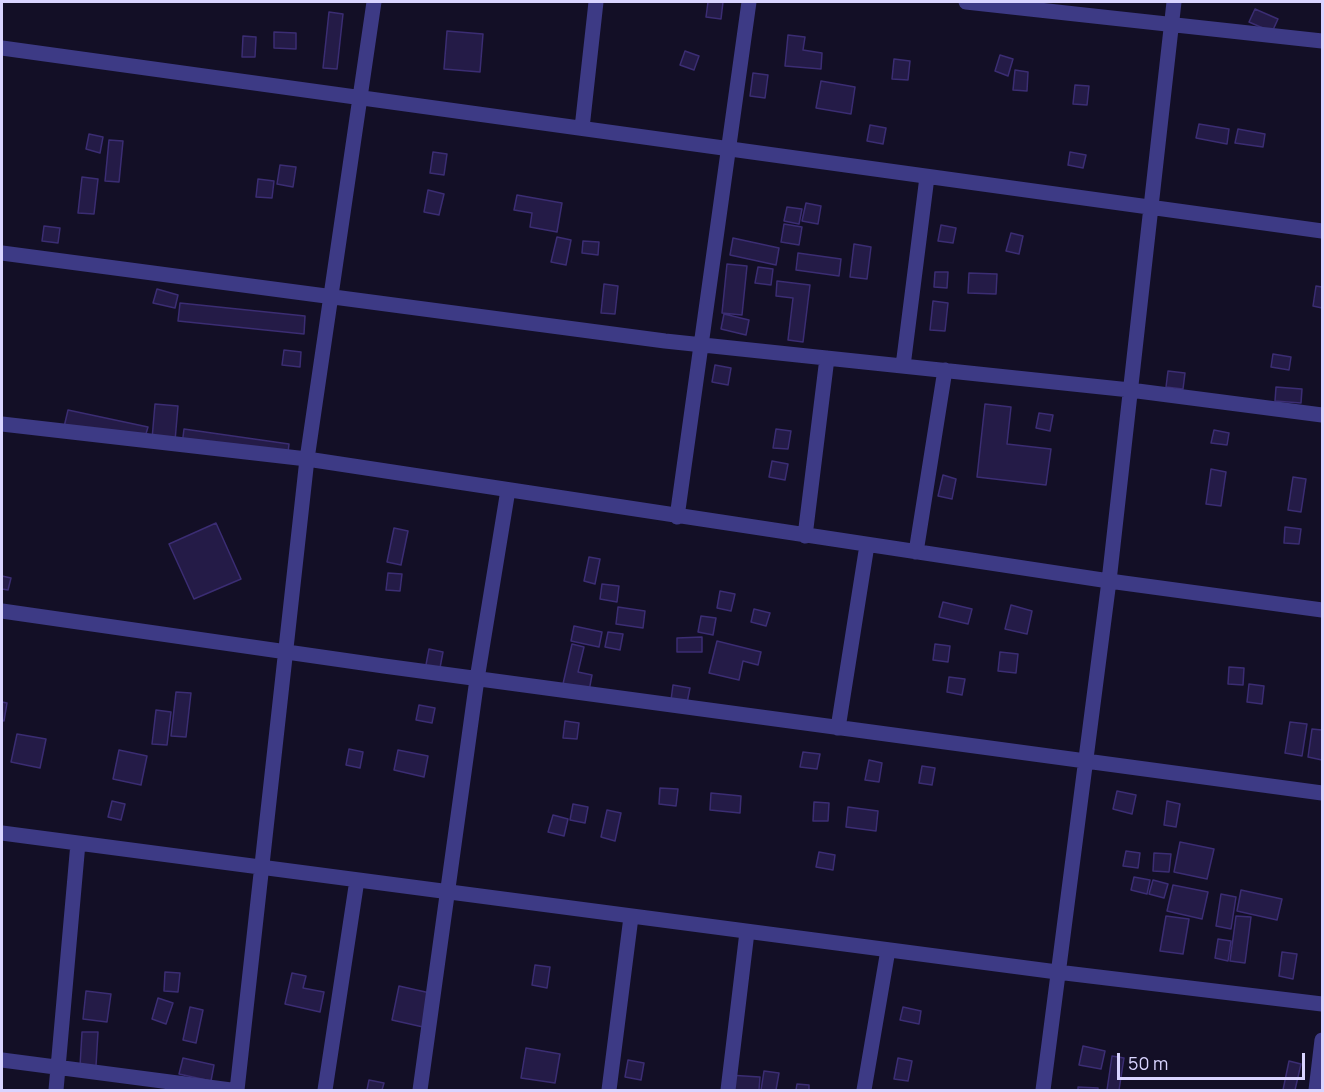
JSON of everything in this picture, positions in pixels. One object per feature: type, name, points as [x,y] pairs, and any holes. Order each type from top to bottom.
[{"type":"street","points":[[237,1090],[307,459],[374,2]]},
{"type":"street","points":[[582,128],[596,2]]},
{"type":"street","points":[[676,517],[749,2]]},
{"type":"street","points":[[966,2],[1323,41]]},
{"type":"street","points":[[1043,1090],[1109,581],[1149,208],[1174,2]]},
{"type":"street","points":[[2,48],[1323,231]]},
{"type":"street","points":[[903,366],[927,177]]},
{"type":"street","points":[[2,253],[699,344],[1130,390],[1323,415]]},
{"type":"street","points":[[805,536],[827,358]]},
{"type":"street","points":[[916,552],[945,370]]},
{"type":"street","points":[[2,424],[307,459],[676,517],[1323,610]]},
{"type":"street","points":[[420,1090],[477,679],[508,490]]},
{"type":"street","points":[[838,728],[867,545]]},
{"type":"street","points":[[2,611],[477,679],[1323,793]]},
{"type":"street","points":[[2,833],[631,917],[1323,1004]]},
{"type":"street","points":[[56,1090],[78,843]]},
{"type":"street","points":[[325,1090],[357,880]]},
{"type":"street","points":[[609,1090],[631,917]]},
{"type":"street","points":[[728,1090],[747,932]]},
{"type":"street","points":[[864,1090],[888,950]]},
{"type":"street","points":[[1316,1090],[1323,1040]]},
{"type":"street","points":[[2,1060],[231,1090]]},
{"type":"building","points":[[708,2],[723,2],[721,19],[706,17]]},
{"type":"building","points":[[1255,9],[1278,19],[1272,32],[1249,22]]},
{"type":"building","points":[[329,12],[343,14],[337,69],[323,68]]},
{"type":"building","points":[[447,31],[483,34],[480,72],[444,69]]},
{"type":"building","points":[[274,32],[296,33],[296,49],[274,48]]},
{"type":"building","points":[[788,35],[805,37],[803,50],[822,53],[821,69],[785,66]]},
{"type":"building","points":[[243,36],[256,37],[255,57],[242,57]]},
{"type":"building","points":[[685,51],[699,56],[694,70],[680,65]]},
{"type":"building","points":[[1000,55],[1013,59],[1008,76],[995,71]]},
{"type":"building","points":[[894,59],[910,61],[908,80],[892,79]]},
{"type":"building","points":[[1015,70],[1028,72],[1027,91],[1013,90]]},
{"type":"building","points":[[753,73],[768,75],[765,98],[750,96]]},
{"type":"building","points":[[821,81],[855,87],[851,114],[816,108]]},
{"type":"building","points":[[1075,85],[1089,86],[1087,105],[1073,104]]},
{"type":"building","points":[[1199,124],[1229,129],[1227,144],[1196,138]]},
{"type":"building","points":[[870,125],[886,128],[883,144],[867,141]]},
{"type":"building","points":[[1238,129],[1265,134],[1263,147],[1235,143]]},
{"type":"building","points":[[89,134],[103,137],[100,153],[86,149]]},
{"type":"building","points":[[109,140],[123,141],[119,182],[105,181]]},
{"type":"building","points":[[433,152],[447,154],[444,175],[430,173]]},
{"type":"building","points":[[1070,152],[1086,155],[1083,168],[1068,165]]},
{"type":"building","points":[[280,165],[296,167],[293,187],[277,184]]},
{"type":"building","points":[[82,177],[98,179],[94,214],[78,213]]},
{"type":"building","points":[[258,179],[274,181],[272,198],[256,197]]},
{"type":"building","points":[[428,190],[444,194],[439,215],[424,212]]},
{"type":"building","points":[[517,195],[562,203],[557,232],[530,227],[532,213],[514,210]]},
{"type":"building","points":[[806,203],[821,206],[818,224],[802,221]]},
{"type":"building","points":[[787,207],[802,209],[799,224],[784,221]]},
{"type":"building","points":[[784,224],[802,227],[799,245],[781,242]]},
{"type":"building","points":[[941,225],[956,228],[953,243],[938,241]]},
{"type":"building","points":[[44,226],[60,228],[58,243],[42,241]]},
{"type":"building","points":[[1011,233],[1023,236],[1019,254],[1006,251]]},
{"type":"building","points":[[557,237],[571,240],[566,265],[551,262]]},
{"type":"building","points":[[733,238],[779,248],[776,265],[730,255]]},
{"type":"building","points":[[583,241],[599,242],[598,255],[582,253]]},
{"type":"building","points":[[854,244],[871,247],[867,279],[850,277]]},
{"type":"building","points":[[798,253],[841,259],[839,276],[796,270]]},
{"type":"building","points":[[727,264],[747,266],[742,315],[722,313]]},
{"type":"building","points":[[758,267],[773,269],[771,285],[755,283]]},
{"type":"building","points":[[935,272],[948,272],[947,288],[934,287]]},
{"type":"building","points":[[969,273],[997,274],[996,294],[968,293]]},
{"type":"building","points":[[777,281],[810,285],[803,342],[788,340],[793,298],[776,296]]},
{"type":"building","points":[[604,284],[618,286],[615,314],[601,313]]},
{"type":"building","points":[[1316,286],[1322,287],[1322,308],[1313,306]]},
{"type":"building","points":[[157,289],[178,295],[175,308],[153,303]]},
{"type":"building","points":[[933,301],[948,303],[945,331],[930,330]]},
{"type":"building","points":[[180,303],[305,316],[304,334],[178,321]]},
{"type":"building","points":[[724,314],[749,320],[746,335],[721,329]]},
{"type":"building","points":[[284,350],[301,352],[300,367],[282,365]]},
{"type":"building","points":[[1273,354],[1291,357],[1289,370],[1271,367]]},
{"type":"building","points":[[715,365],[731,368],[728,385],[712,382]]},
{"type":"building","points":[[1168,371],[1185,373],[1183,389],[1166,387]]},
{"type":"building","points":[[1276,387],[1302,389],[1301,403],[1275,401]]},
{"type":"building","points":[[155,404],[178,406],[175,441],[152,439]]},
{"type":"building","points":[[985,404],[1011,407],[1007,444],[1051,449],[1046,485],[977,477]]},
{"type":"building","points":[[68,410],[148,427],[143,444],[64,427]]},
{"type":"building","points":[[1039,413],[1053,415],[1050,431],[1036,428]]},
{"type":"building","points":[[184,429],[289,444],[287,461],[182,445]]},
{"type":"building","points":[[776,429],[791,431],[788,449],[773,448]]},
{"type":"building","points":[[1214,430],[1229,433],[1227,445],[1211,443]]},
{"type":"building","points":[[772,461],[788,464],[785,480],[769,477]]},
{"type":"building","points":[[1211,469],[1226,472],[1221,506],[1206,504]]},
{"type":"building","points":[[943,475],[956,479],[952,499],[938,496]]},
{"type":"building","points":[[1293,477],[1306,479],[1301,512],[1288,510]]},
{"type":"building","points":[[216,523],[241,579],[194,599],[169,544]]},
{"type":"building","points":[[1285,527],[1301,529],[1299,544],[1284,543]]},
{"type":"building","points":[[394,528],[408,531],[401,565],[387,562]]},
{"type":"building","points":[[589,557],[600,559],[595,584],[584,581]]},
{"type":"building","points":[[388,573],[402,574],[400,591],[386,590]]},
{"type":"building","points":[[2,576],[11,578],[8,590],[2,589]]},
{"type":"building","points":[[602,584],[619,586],[617,602],[600,599]]},
{"type":"building","points":[[720,591],[735,594],[731,611],[717,608]]},
{"type":"building","points":[[943,602],[972,609],[968,624],[939,617]]},
{"type":"building","points":[[1011,605],[1032,611],[1027,634],[1005,629]]},
{"type":"building","points":[[618,607],[645,611],[643,628],[616,624]]},
{"type":"building","points":[[754,609],[770,613],[766,626],[751,622]]},
{"type":"building","points":[[701,616],[716,618],[713,635],[698,632]]},
{"type":"building","points":[[574,626],[602,632],[599,647],[571,641]]},
{"type":"building","points":[[608,632],[623,634],[620,650],[605,647]]},
{"type":"building","points":[[702,637],[702,652],[677,652],[677,638]]},
{"type":"building","points":[[717,641],[761,652],[758,665],[743,661],[739,680],[709,673]]},
{"type":"building","points":[[572,644],[584,647],[578,672],[592,675],[589,691],[563,684]]},
{"type":"building","points":[[935,644],[950,646],[948,662],[933,660]]},
{"type":"building","points":[[429,649],[443,652],[439,673],[425,670]]},
{"type":"building","points":[[1000,652],[1018,654],[1016,673],[998,671]]},
{"type":"building","points":[[1229,667],[1244,668],[1243,685],[1228,684]]},
{"type":"building","points":[[949,677],[965,679],[962,695],[947,692]]},
{"type":"building","points":[[1249,684],[1264,686],[1262,704],[1247,702]]},
{"type":"building","points":[[673,685],[690,688],[687,703],[671,700]]},
{"type":"building","points":[[176,692],[191,693],[186,737],[171,736]]},
{"type":"building","points":[[2,702],[7,703],[4,721],[2,720]]},
{"type":"building","points":[[419,705],[435,708],[432,723],[416,720]]},
{"type":"building","points":[[156,710],[171,712],[167,745],[152,744]]},
{"type":"building","points":[[565,721],[579,723],[577,739],[563,738]]},
{"type":"building","points":[[1290,722],[1307,724],[1302,756],[1285,753]]},
{"type":"building","points":[[1312,729],[1322,730],[1322,760],[1308,757]]},
{"type":"building","points":[[17,734],[46,739],[40,768],[11,762]]},
{"type":"building","points":[[349,749],[363,752],[360,768],[346,765]]},
{"type":"building","points":[[119,750],[147,756],[141,785],[113,779]]},
{"type":"building","points":[[398,750],[428,756],[424,777],[394,770]]},
{"type":"building","points":[[803,752],[820,754],[817,769],[800,767]]},
{"type":"building","points":[[869,760],[882,763],[879,782],[865,780]]},
{"type":"building","points":[[922,766],[935,768],[932,785],[919,783]]},
{"type":"building","points":[[660,788],[678,789],[676,806],[659,804]]},
{"type":"building","points":[[1117,791],[1136,795],[1132,814],[1113,809]]},
{"type":"building","points":[[711,793],[741,796],[740,813],[710,810]]},
{"type":"building","points":[[112,801],[125,804],[121,820],[108,817]]},
{"type":"building","points":[[1167,801],[1180,804],[1176,827],[1164,825]]},
{"type":"building","points":[[814,802],[829,803],[828,821],[813,821]]},
{"type":"building","points":[[573,804],[588,807],[585,823],[570,820]]},
{"type":"building","points":[[848,807],[878,811],[876,831],[846,827]]},
{"type":"building","points":[[607,810],[621,813],[615,841],[601,837]]},
{"type":"building","points":[[553,815],[568,819],[564,836],[548,832]]},
{"type":"building","points":[[1180,842],[1214,849],[1207,879],[1174,872]]},
{"type":"building","points":[[1126,851],[1140,853],[1138,868],[1123,866]]},
{"type":"building","points":[[819,852],[835,855],[833,870],[816,867]]},
{"type":"building","points":[[1154,853],[1171,854],[1169,872],[1153,871]]},
{"type":"building","points":[[1134,877],[1150,880],[1147,894],[1131,890]]},
{"type":"building","points":[[1153,880],[1168,884],[1164,898],[1149,894]]},
{"type":"building","points":[[1173,885],[1208,892],[1202,919],[1167,911]]},
{"type":"building","points":[[1241,890],[1282,899],[1277,920],[1237,911]]},
{"type":"building","points":[[1221,894],[1236,897],[1231,929],[1216,926]]},
{"type":"building","points":[[1166,916],[1189,919],[1183,954],[1160,951]]},
{"type":"building","points":[[1236,916],[1251,917],[1245,963],[1230,961]]},
{"type":"building","points":[[1218,939],[1231,941],[1228,961],[1215,958]]},
{"type":"building","points":[[1282,952],[1297,954],[1293,979],[1279,976]]},
{"type":"building","points":[[535,965],[550,967],[547,988],[532,985]]},
{"type":"building","points":[[165,972],[180,973],[178,992],[164,991]]},
{"type":"building","points":[[292,973],[306,976],[303,988],[324,992],[320,1012],[285,1004]]},
{"type":"building","points":[[399,986],[430,993],[423,1027],[392,1020]]},
{"type":"building","points":[[86,991],[111,994],[107,1022],[83,1019]]},
{"type":"building","points":[[158,998],[173,1003],[166,1024],[152,1019]]},
{"type":"building","points":[[190,1007],[203,1010],[196,1043],[183,1040]]},
{"type":"building","points":[[903,1007],[921,1011],[919,1024],[900,1020]]},
{"type":"building","points":[[82,1032],[98,1032],[96,1066],[80,1066]]},
{"type":"building","points":[[1083,1046],[1105,1051],[1101,1069],[1079,1065]]},
{"type":"building","points":[[526,1048],[560,1054],[555,1083],[521,1078]]},
{"type":"building","points":[[1112,1056],[1124,1058],[1119,1090],[1107,1090]]},
{"type":"building","points":[[183,1058],[214,1065],[211,1081],[179,1074]]},
{"type":"building","points":[[898,1058],[912,1061],[908,1081],[894,1079]]},
{"type":"building","points":[[628,1060],[644,1063],[641,1080],[625,1077]]},
{"type":"building","points":[[1289,1061],[1301,1064],[1295,1090],[1283,1090]]},
{"type":"building","points":[[764,1071],[779,1073],[776,1090],[761,1090]]},
{"type":"building","points":[[729,1075],[760,1077],[759,1090],[728,1090]]},
{"type":"building","points":[[369,1080],[384,1083],[382,1090],[367,1090]]},
{"type":"building","points":[[797,1084],[809,1085],[809,1090],[796,1090]]},
{"type":"building","points":[[1078,1087],[1098,1088],[1098,1090],[1078,1090]]}]
